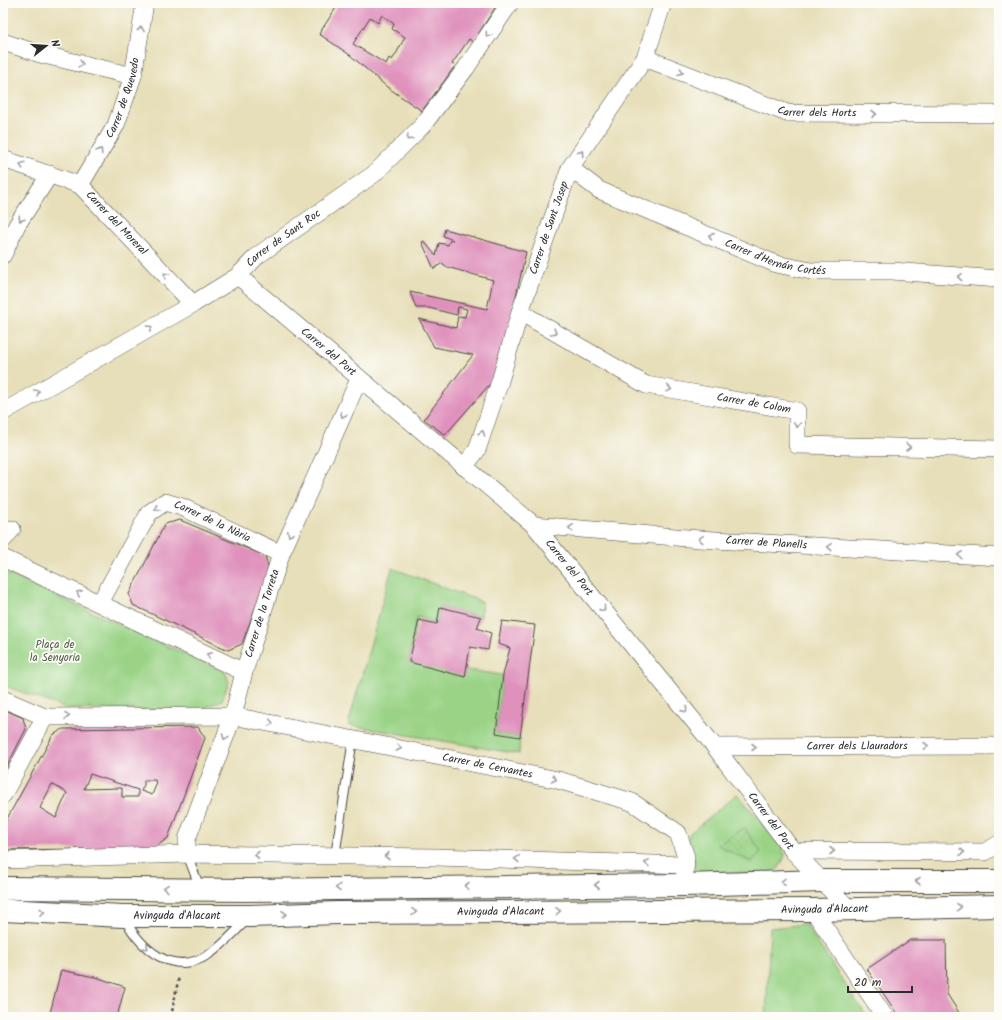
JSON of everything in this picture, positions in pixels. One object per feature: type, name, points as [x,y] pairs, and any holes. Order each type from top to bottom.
[{"type":"main road","points":[[3,888],[200,889],[685,875],[822,881],[999,881]]},
{"type":"main road","name":"Avinguda d'Alacant","points":[[3,910],[123,916],[250,916],[315,913],[850,910],[999,906]]},
{"type":"street","name":"Carrer de Quevedo","points":[[80,185],[116,125],[133,76],[145,3]]},
{"type":"street","name":"Carrer de Sant Roc","points":[[3,412],[193,304],[238,276],[257,256],[374,174],[423,125],[466,68],[510,3]]},
{"type":"street","name":"Carrer de Sant Josep","points":[[464,467],[477,450],[500,381],[520,312],[570,168],[645,58],[663,3]]},
{"type":"street","points":[[3,42],[40,54],[133,76]]},
{"type":"street","name":"Carrer dels Horts","points":[[645,58],[787,114],[999,114]]},
{"type":"street","name":"Carrer del Moreral","points":[[3,159],[80,185],[193,304]]},
{"type":"street","name":"Carrer d'Hernán Cortés","points":[[570,168],[599,190],[776,264],[811,271],[892,271],[999,279]]},
{"type":"street","points":[[3,255],[17,224],[50,174]]},
{"type":"street","name":"Carrer del Port","points":[[238,276],[534,525],[715,747],[794,851],[850,910]]},
{"type":"street","name":"Carrer de Colom","points":[[520,312],[646,385],[797,411],[797,445],[999,449]]},
{"type":"street","name":"Carrer de la Torreta","points":[[187,854],[187,839],[233,716],[244,672],[281,554],[359,379]]},
{"type":"street","name":"Carrer de la Nòria","points":[[100,603],[149,513],[165,502],[182,507],[281,554]]},
{"type":"street","name":"Carrer de Planells","points":[[534,525],[699,538],[999,557]]},
{"type":"street","points":[[3,558],[244,672]]},
{"type":"street","points":[[3,699],[45,716],[233,716]]},
{"type":"street","points":[[3,795],[45,716]]},
{"type":"street","name":"Carrer de Cervantes","points":[[233,716],[558,780],[632,802],[678,833],[686,857],[685,875]]},
{"type":"street","name":"Carrer dels Llauradors","points":[[715,747],[999,746]]},
{"type":"street","points":[[794,851],[985,852],[999,844]]},
{"type":"street","points":[[3,860],[187,854],[444,857],[685,875]]},
{"type":"street","points":[[813,910],[885,1017]]},
{"type":"lane","points":[[335,856],[353,739]]},
{"type":"lane","points":[[187,854],[200,889]]},
{"type":"lane","points":[[123,916],[134,935],[148,950],[169,961],[181,963],[207,956],[219,947],[250,916]]},
{"type":"path","points":[[171,1017],[181,963]]},
{"type":"green space","points":[[392,568],[482,602],[481,617],[440,607],[437,624],[417,617],[409,662],[503,675],[496,733],[520,737],[519,754],[348,725]]},
{"type":"green space","name":"Plaça de la Senyoria","points":[[3,572],[225,672],[229,682],[222,700],[201,710],[67,709],[3,685]]},
{"type":"green space","points":[[737,794],[782,846],[785,856],[779,868],[770,873],[688,874],[689,834]]},
{"type":"green space","points":[[744,827],[761,852],[751,862],[718,845]]},
{"type":"green space","points":[[805,924],[867,1017],[766,1017],[770,928]]},
{"type":"building","points":[[339,3],[498,3],[473,42],[469,39],[452,64],[455,66],[422,111],[387,87],[350,55],[319,34]],"holes":[[[382,15],[394,24],[392,29],[405,37],[392,60],[389,58],[386,64],[353,44],[370,17],[378,23]]]},
{"type":"building","points":[[445,229],[526,252],[498,375],[445,435],[424,419],[473,355],[434,347],[419,319],[456,328],[458,316],[465,317],[467,309],[458,307],[457,315],[429,308],[416,308],[410,292],[487,309],[493,280],[447,267],[442,263],[434,269],[422,242],[424,241],[436,256],[439,243],[448,245],[450,240],[453,240],[443,236]]},
{"type":"building","points":[[180,520],[265,556],[269,569],[242,644],[228,650],[133,605],[129,594],[165,524]]},
{"type":"building","points":[[440,607],[481,617],[477,628],[491,633],[488,650],[470,647],[465,677],[409,662],[419,620],[437,624]]},
{"type":"building","points":[[502,621],[535,625],[520,737],[496,733],[503,675],[510,648],[498,644]]},
{"type":"building","points":[[3,709],[23,718],[26,729],[3,774]]},
{"type":"building","points":[[198,727],[205,738],[168,838],[154,848],[5,850],[3,846],[3,826],[53,735],[63,729]],"holes":[[[90,774],[138,790],[138,797],[122,797],[122,788],[84,789]],[[144,780],[155,780],[156,785],[152,795],[141,791],[144,785]],[[52,784],[67,793],[56,818],[40,808]]]},
{"type":"building","points":[[910,940],[946,940],[947,994],[961,1016],[899,1017],[867,969]]},
{"type":"building","points":[[61,970],[99,978],[125,987],[117,1017],[49,1017]]}]
